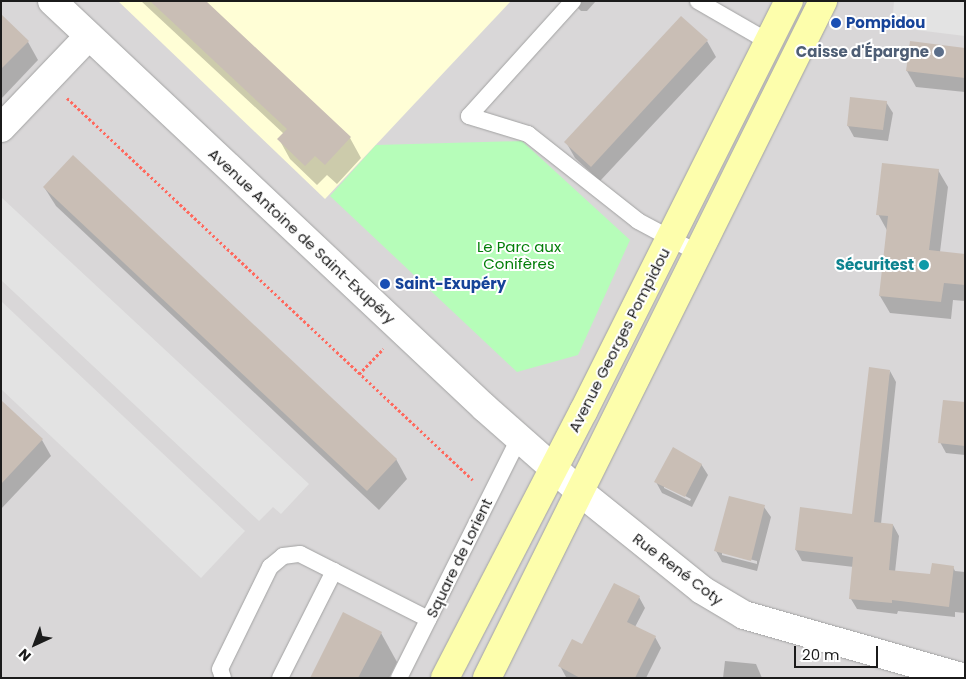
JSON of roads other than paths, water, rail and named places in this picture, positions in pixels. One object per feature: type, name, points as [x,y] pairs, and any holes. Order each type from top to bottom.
[{"type":"main road","name":"Avenue Georges Pompidou","points":[[445,678],[554,468],[789,1]]},
{"type":"main road","name":"Avenue Georges Pompidou","points":[[487,677],[696,252],[823,1]]},
{"type":"main road","points":[[487,677],[484,652],[535,551],[554,468]]},
{"type":"street","name":"Avenue Antoine de Saint-Exupéry","points":[[52,1],[354,286],[554,468]]},
{"type":"street","points":[[1,128],[90,36]]},
{"type":"street","name":"Rue René Coty","points":[[554,468],[579,491],[702,590],[744,615],[965,678]]},
{"type":"lane","points":[[573,1],[469,116],[528,134],[638,221],[669,240],[696,252]]},
{"type":"lane","points":[[698,1],[769,42]]},
{"type":"lane","name":"Square de Lorient","points":[[399,678],[519,438]]},
{"type":"lane","points":[[223,678],[220,670],[270,567],[283,556],[300,554],[428,619]]},
{"type":"lane","points":[[280,678],[334,571]]},
{"type":"place","name":"Pompidou","points":[[836,23]]},
{"type":"place","name":"Caisse d'Épargne","points":[[939,52]]},
{"type":"place","name":"Sécuritest","points":[[924,265]]},
{"type":"place","name":"Saint-Exupéry","points":[[385,284]]},
{"type":"park label","name":"Le Parc aux Conifères","points":[[519,254]]}]
